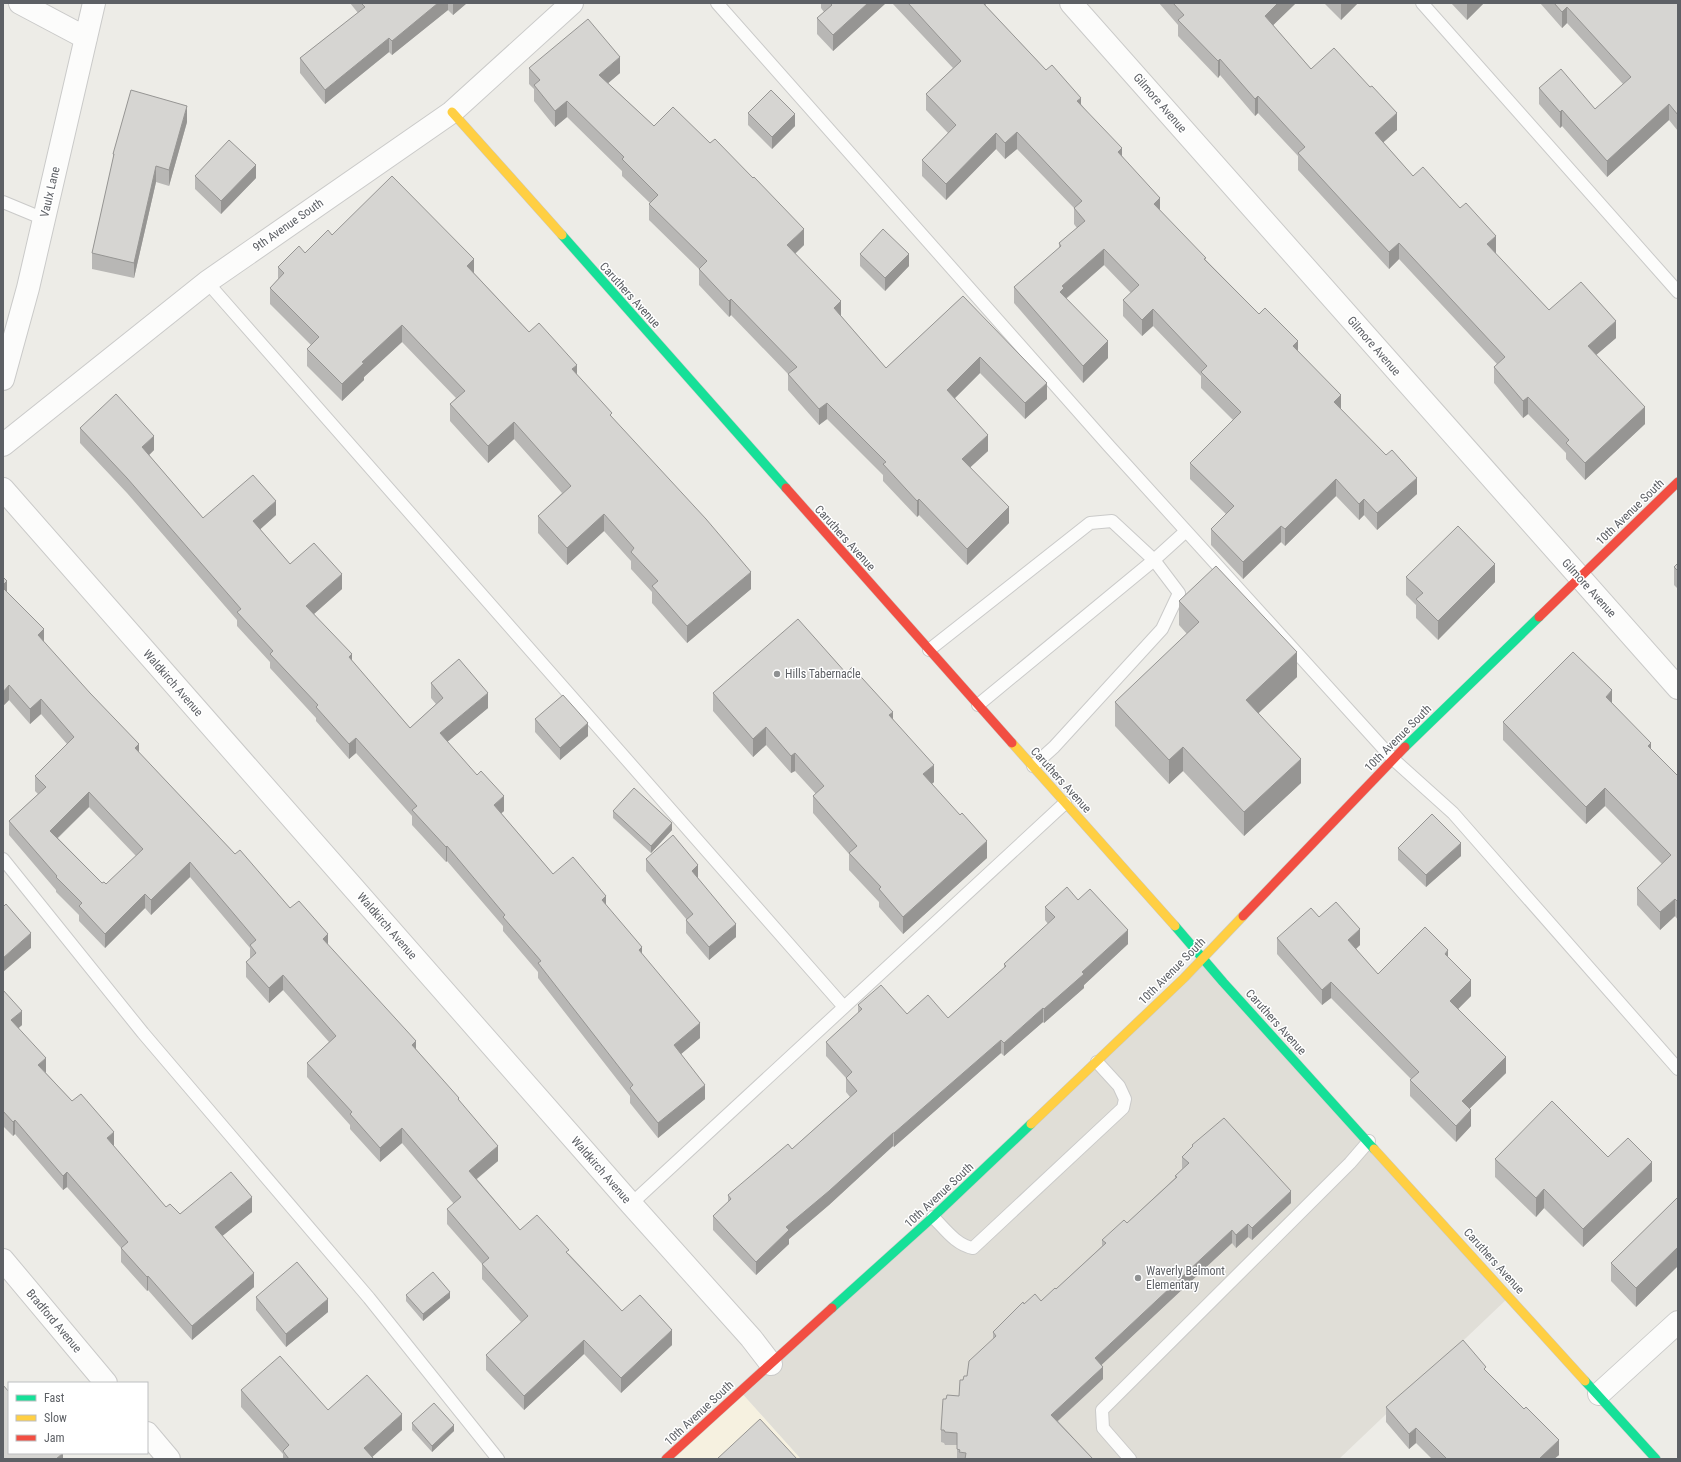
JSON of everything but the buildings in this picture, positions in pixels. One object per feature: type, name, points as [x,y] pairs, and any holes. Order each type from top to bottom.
[{"type":"street","points":[[20,3],[86,38]]},
{"type":"street","name":"Vaulx Lane","points":[[3,379],[28,288],[94,3]]},
{"type":"street","name":"9th Avenue South","points":[[3,445],[207,282],[452,112],[572,3]]},
{"type":"street","name":"Gilmore Avenue","points":[[1072,3],[1678,688]]},
{"type":"street","name":"Caruthers Avenue","points":[[452,112],[1202,958],[1599,1394],[1656,1459]]},
{"type":"street","name":"10th Avenue South","points":[[666,1459],[933,1217],[1097,1062],[1184,978],[1393,759],[1678,482]]},
{"type":"street","name":"Waldkirch Avenue","points":[[3,489],[631,1204],[751,1338],[771,1364]]},
{"type":"street","name":"Bradford Avenue","points":[[3,1260],[105,1382]]},
{"type":"street","points":[[1599,1394],[1678,1322]]},
{"type":"street","points":[[148,1434],[169,1459]]},
{"type":"lane","points":[[717,3],[1186,531],[1393,759],[1453,813],[1678,1069]]},
{"type":"lane","points":[[1422,3],[1678,292]]},
{"type":"lane","points":[[3,202],[44,219]]},
{"type":"lane","points":[[207,282],[844,1007]]},
{"type":"lane","points":[[929,650],[1090,523],[1112,520],[1154,560],[1179,593],[1162,629],[1054,747],[1033,766]]},
{"type":"lane","points":[[978,705],[1154,560],[1186,531]]},
{"type":"lane","points":[[631,1204],[1065,803]]},
{"type":"lane","points":[[3,859],[143,1033],[369,1298],[498,1459]]},
{"type":"lane","points":[[933,1217],[964,1247],[973,1248],[1123,1108],[1125,1099],[1119,1086],[1097,1062]]},
{"type":"lane","points":[[1130,1459],[1103,1428],[1102,1410],[1350,1163],[1369,1141]]},
{"type":"shaded area","points":[[1202,958],[1510,1296],[1339,1459],[801,1459],[740,1391]]},
{"type":"shaded area","points":[[740,1391],[801,1459],[666,1459]]},
{"type":"traffic: fast","points":[[562,235],[786,488]]},
{"type":"traffic: fast","points":[[1405,747],[1539,617]]},
{"type":"traffic: fast","points":[[1175,926],[1223,982],[1374,1149]]},
{"type":"traffic: fast","points":[[832,1308],[933,1217],[1031,1124]]},
{"type":"traffic: fast","points":[[1585,1381],[1656,1459]]},
{"type":"traffic: slow","points":[[452,112],[562,235]]},
{"type":"traffic: slow","points":[[1012,743],[1175,926]]},
{"type":"traffic: slow","points":[[1031,1124],[1184,978],[1243,916]]},
{"type":"traffic: slow","points":[[1374,1149],[1585,1381]]},
{"type":"traffic: jam","points":[[1539,617],[1678,482]]},
{"type":"traffic: jam","points":[[786,488],[1012,743]]},
{"type":"traffic: jam","points":[[1243,916],[1405,747]]},
{"type":"traffic: jam","points":[[666,1459],[832,1308]]},
{"type":"place","name":"Hills Tabernacle","points":[[777,674]]},
{"type":"place","name":"Waverly Belmont Elementary","points":[[1138,1278]]}]
